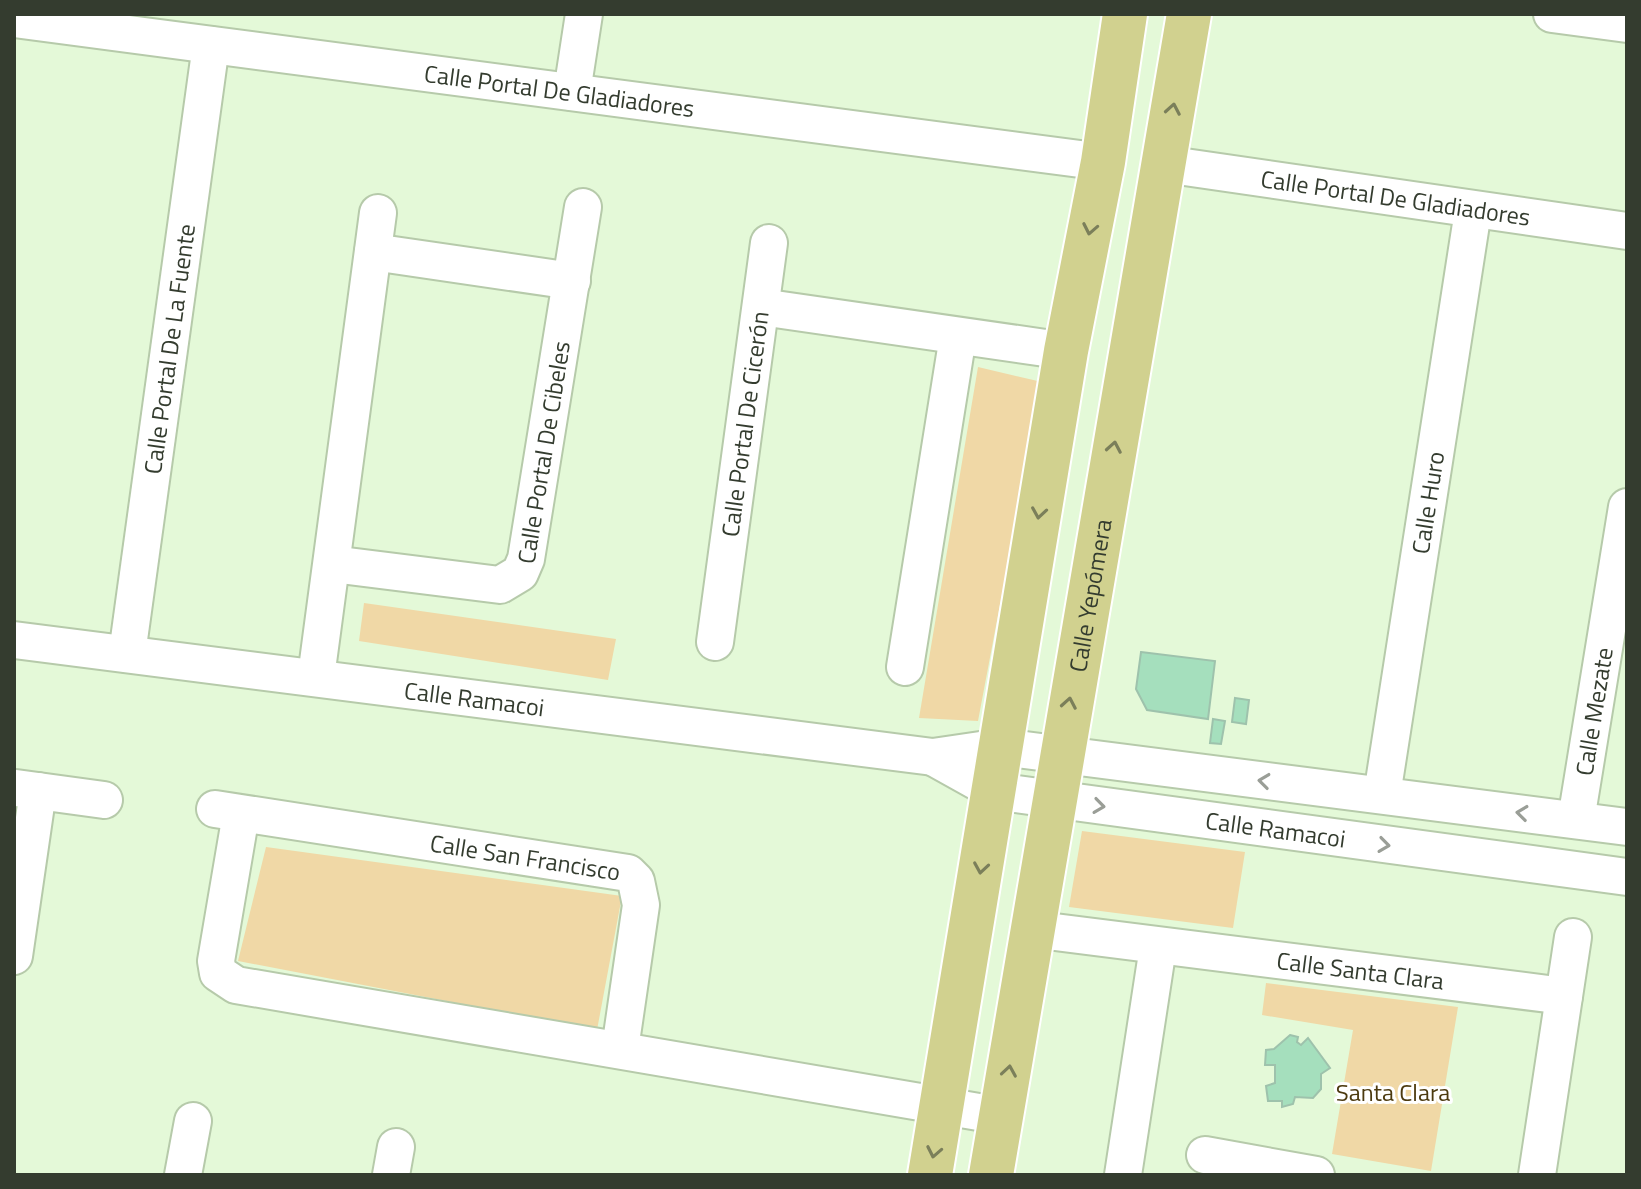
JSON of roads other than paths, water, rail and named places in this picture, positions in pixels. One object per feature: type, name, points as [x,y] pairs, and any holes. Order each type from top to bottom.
[{"type":"main road","points":[[930,1175],[1066,351],[1103,162],[1125,14]]},
{"type":"main road","name":"Calle Yepómera","points":[[991,1175],[1060,756],[1189,14]]},
{"type":"street","points":[[572,92],[584,14]]},
{"type":"street","points":[[1552,14],[1627,24]]},
{"type":"street","name":"Calle Portal De Gladiadores","points":[[14,19],[1103,162]]},
{"type":"street","name":"Calle Portal De La Fuente","points":[[127,654],[211,45]]},
{"type":"street","name":"Calle Portal De Gladiadores","points":[[1164,164],[1627,231]]},
{"type":"street","name":"Calle Portal De Cibeles","points":[[332,564],[500,585],[520,573],[526,559],[583,207]]},
{"type":"street","name":"Calle Huro","points":[[1382,795],[1473,211]]},
{"type":"street","points":[[316,677],[378,213]]},
{"type":"street","points":[[761,307],[769,243]]},
{"type":"street","points":[[373,252],[572,281]]},
{"type":"street","name":"Calle Portal De Cicerón","points":[[715,642],[761,307],[1066,351]]},
{"type":"street","points":[[905,667],[958,336]]},
{"type":"street","name":"Calle Mezate","points":[[1576,820],[1627,507]]},
{"type":"street","name":"Calle Ramacoi","points":[[14,640],[933,757],[1001,747],[1627,827]]},
{"type":"street","name":"Calle Ramacoi","points":[[933,757],[994,791],[1627,877]]},
{"type":"street","points":[[15,949],[26,790],[104,800]]},
{"type":"street","name":"Calle San Francisco","points":[[620,1049],[641,905],[636,881],[628,873],[228,812],[216,961],[218,973],[236,985],[1002,1116]]},
{"type":"street","name":"Calle Santa Clara","points":[[1031,929],[1564,996]]},
{"type":"street","points":[[1537,1175],[1573,937]]},
{"type":"street","points":[[1123,1175],[1158,947]]},
{"type":"street","points":[[183,1175],[193,1121]]},
{"type":"street","points":[[1205,1155],[1316,1175]]},
{"type":"park label","name":"Santa Clara","points":[[1393,1092]]}]
